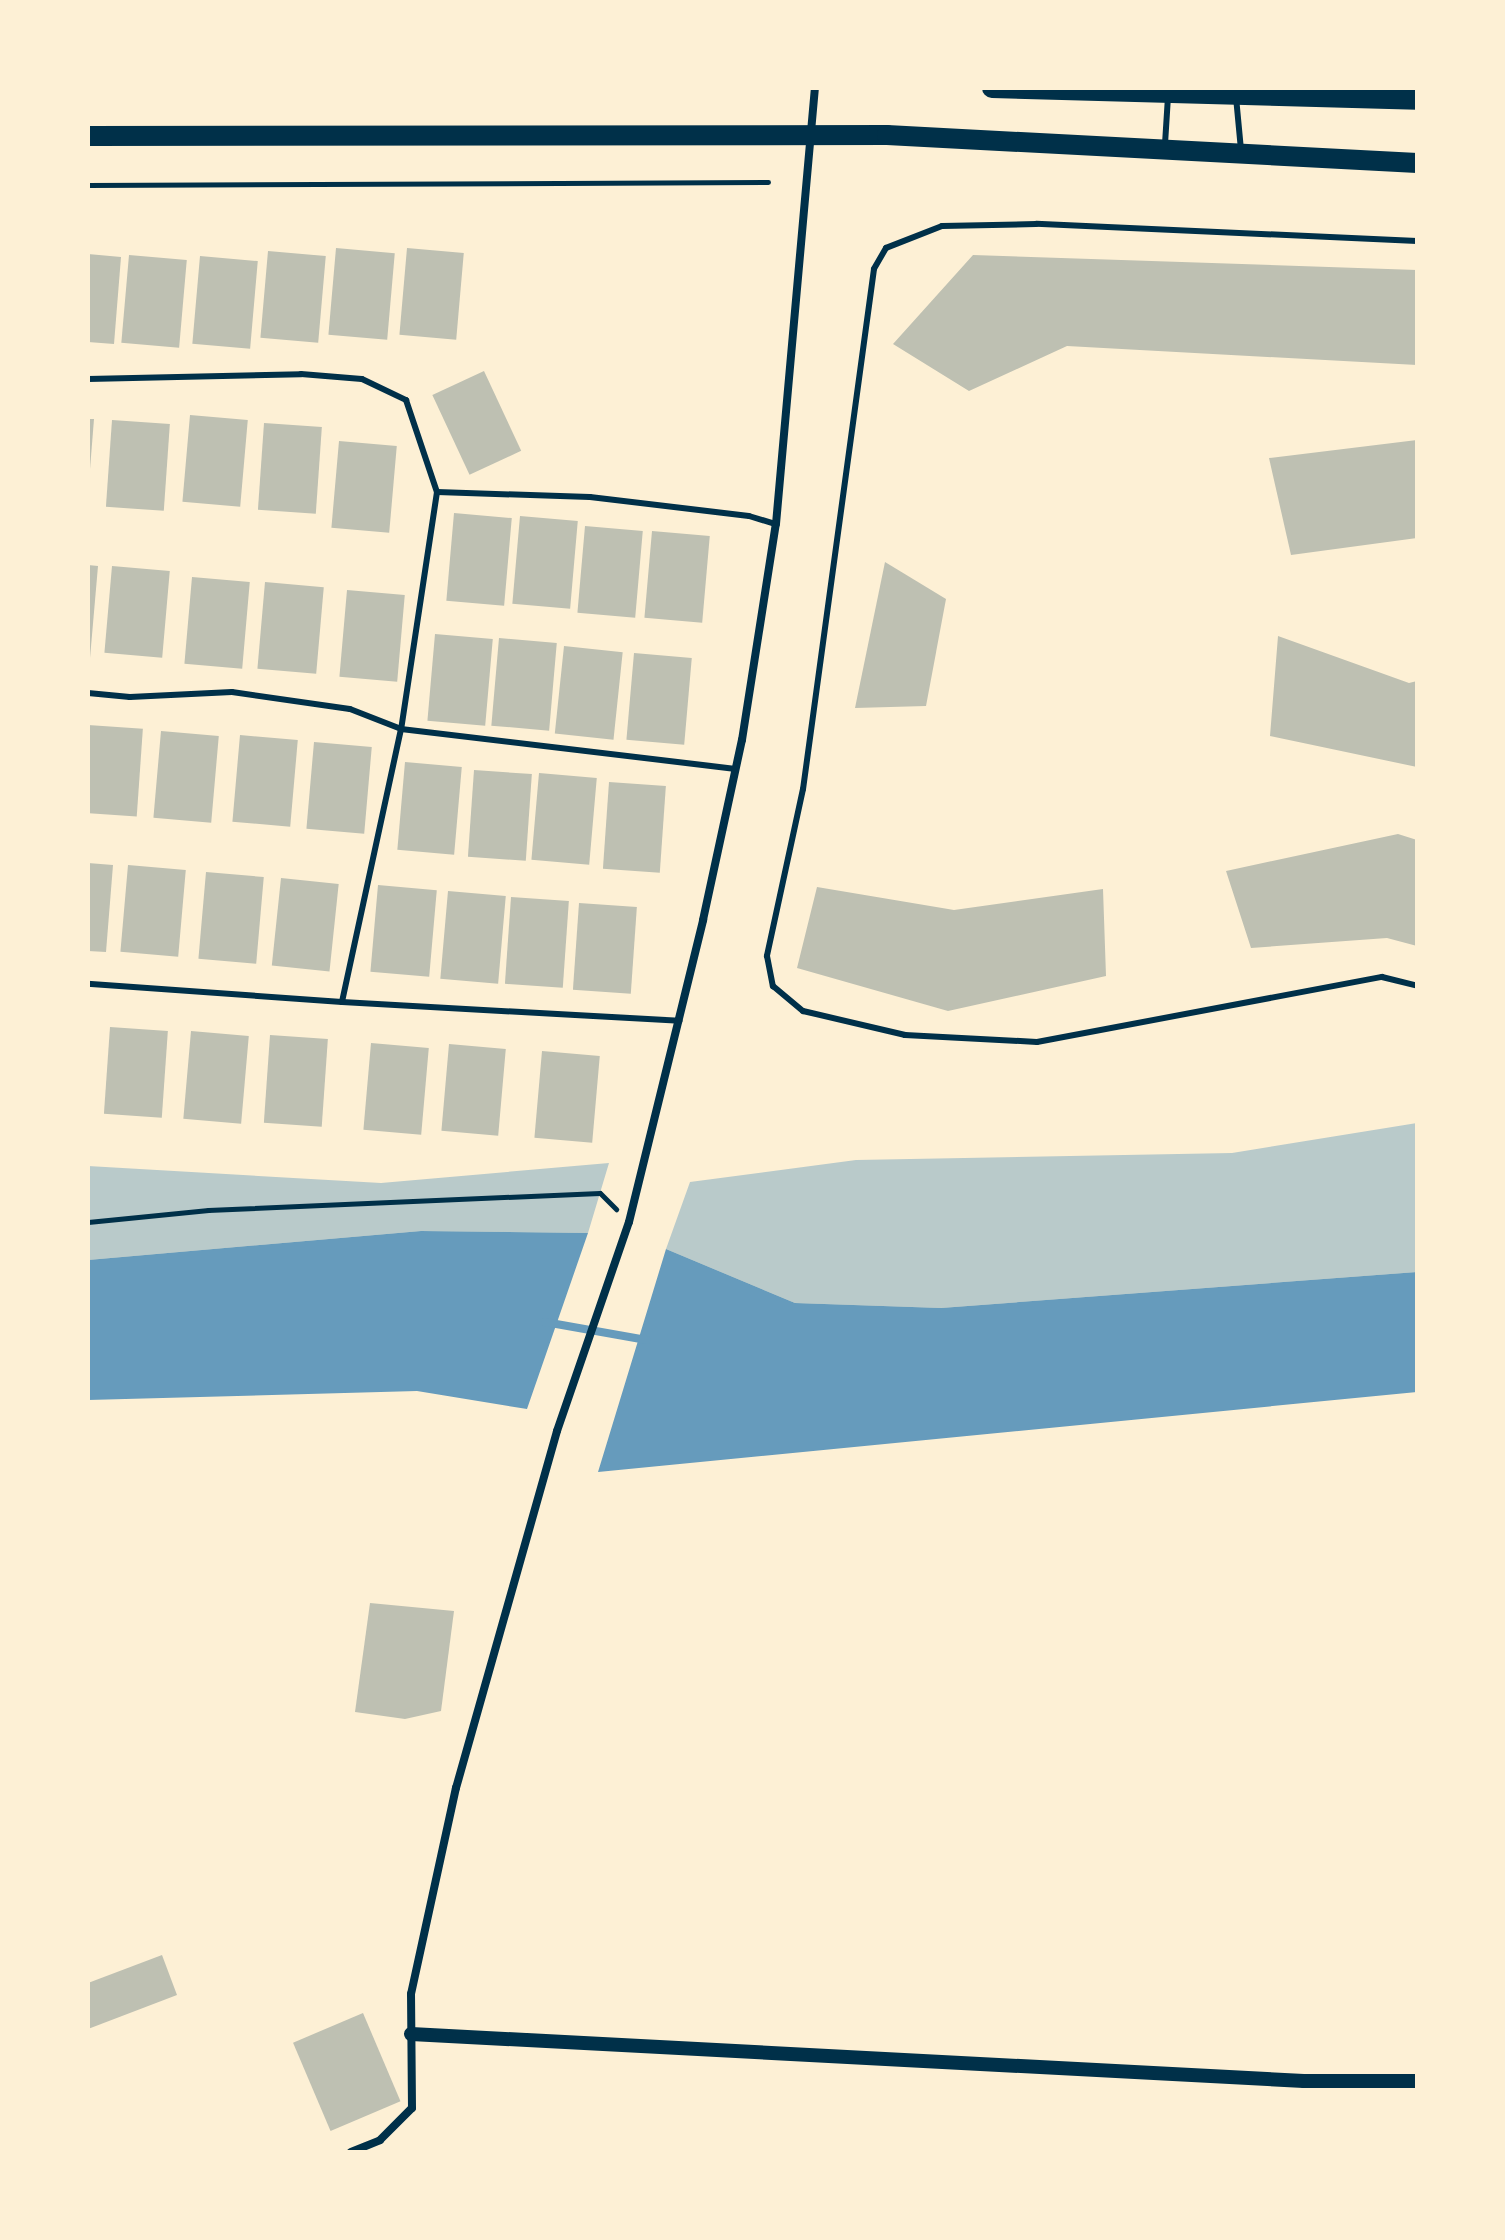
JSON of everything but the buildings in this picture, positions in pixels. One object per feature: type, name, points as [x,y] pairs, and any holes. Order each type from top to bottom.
[{"type":"main road","points":[[992,88],[1235,91],[1417,100]]},
{"type":"main road","points":[[88,136],[812,135],[1417,163]]},
{"type":"street","points":[[351,2152],[380,2140],[412,2108],[411,1994],[456,1788],[557,1431],[629,1222],[679,1021],[736,769],[776,524],[815,88]]},
{"type":"street","points":[[411,2034],[1304,2081],[1417,2081]]},
{"type":"lane","points":[[1165,149],[1168,90]]},
{"type":"lane","points":[[1235,91],[1241,153]]},
{"type":"lane","points":[[1417,241],[1004,225],[942,226],[886,248],[874,269],[803,789],[767,956],[773,986],[803,1011],[905,1035],[1037,1042],[1382,977],[1417,986]]},
{"type":"lane","points":[[88,379],[301,374],[362,379],[406,400],[437,492],[401,729],[342,1002]]},
{"type":"lane","points":[[437,492],[590,497],[749,516],[776,524]]},
{"type":"lane","points":[[88,693],[130,697],[232,692],[350,709],[401,729],[736,769]]},
{"type":"lane","points":[[88,984],[679,1021]]},
{"type":"path","points":[[88,185],[768,182]]},
{"type":"path","points":[[88,1222],[208,1210],[600,1193],[629,1222]]},
{"type":"shaded area","points":[[1417,1123],[1417,1272],[941,1308],[795,1303],[666,1249],[690,1182],[856,1160],[1232,1153]]},
{"type":"shaded area","points":[[609,1163],[588,1233],[421,1231],[88,1260],[88,1166],[381,1183]]},
{"type":"water","points":[[421,1231],[588,1233],[527,1409],[417,1391],[88,1400],[88,1260]]},
{"type":"water","points":[[666,1249],[795,1303],[941,1308],[1417,1272],[1417,1392],[598,1472]]},
{"type":"waterway","points":[[545,1322],[646,1340]]}]
